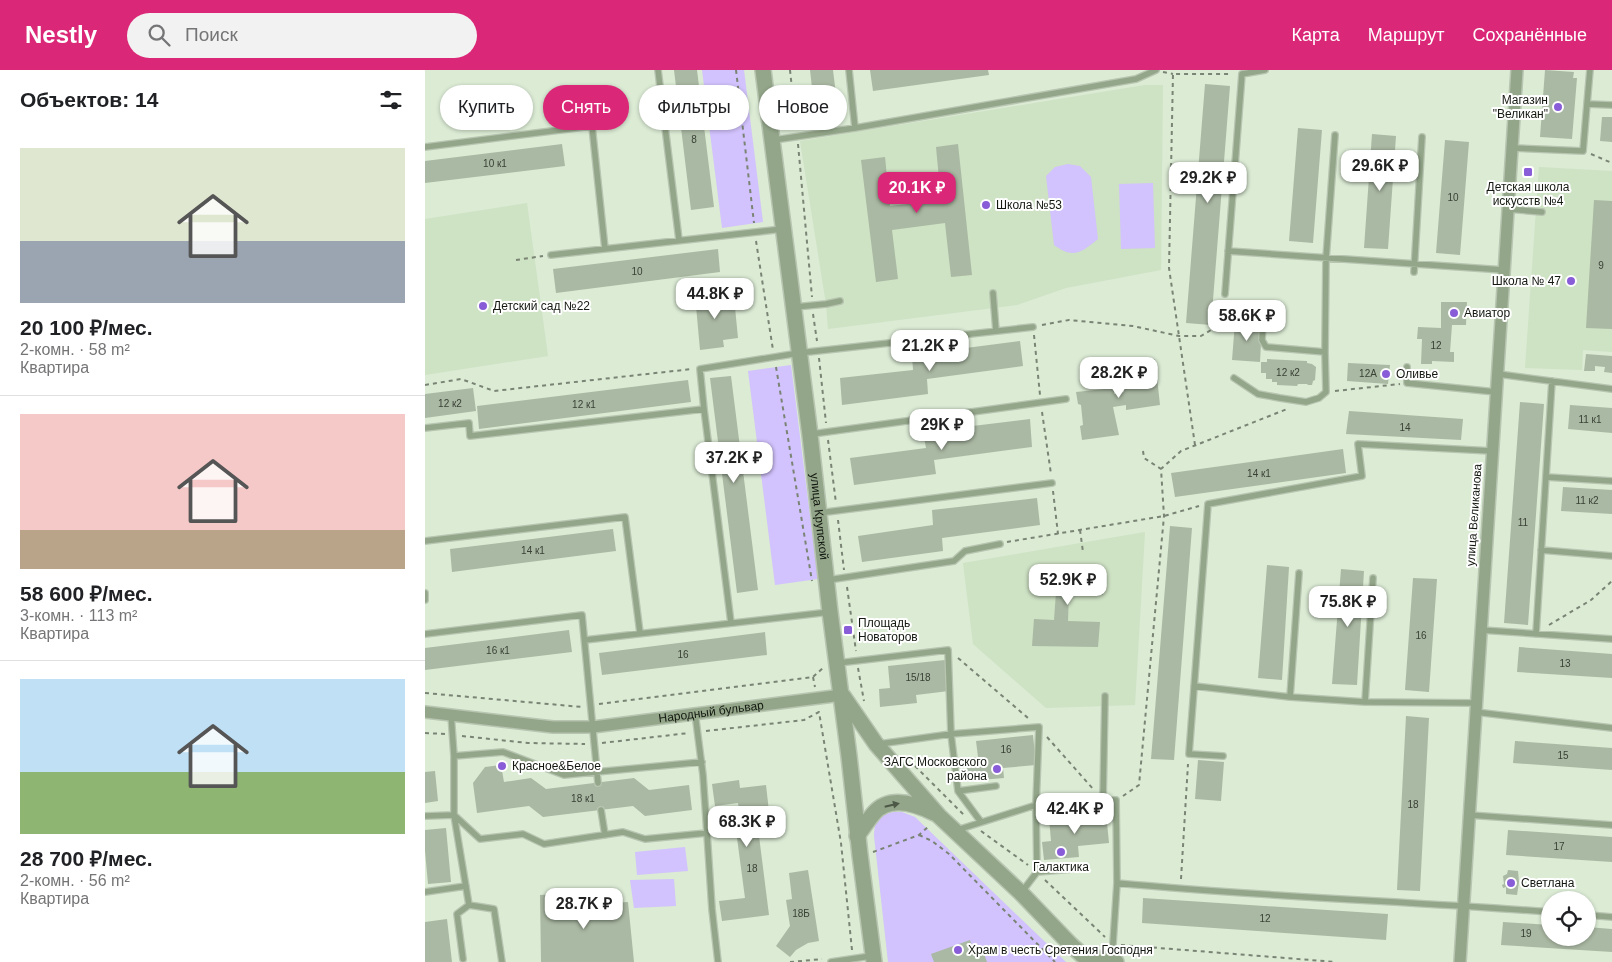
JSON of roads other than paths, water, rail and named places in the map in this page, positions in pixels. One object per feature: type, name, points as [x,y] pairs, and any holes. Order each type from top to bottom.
[{"type":"street","name":"улица Крупской","points":[[763,70],[819,513],[819,582],[830,612],[838,663],[857,836],[874,959]]},
{"type":"street","name":"улица Великанова","points":[[1459,962],[1517,70]]},
{"type":"street","name":"Народный бульвар","points":[[425,712],[553,726],[593,727],[842,695]]},
{"type":"street","points":[[842,695],[877,744],[939,816],[1021,893],[1083,955],[1116,962]]},
{"type":"street","points":[[849,756],[851,745],[855,741],[864,738],[870,739],[877,744]]},
{"type":"street","points":[[857,836],[875,811],[892,802],[918,805],[939,816]]},
{"type":"lane","points":[[659,70],[679,240]]},
{"type":"lane","points":[[849,70],[855,128]]},
{"type":"lane","points":[[772,140],[797,138],[1136,79],[1156,70]]},
{"type":"lane","points":[[1225,294],[1242,74],[1265,70]]},
{"type":"lane","points":[[1512,148],[1583,151],[1591,70]]},
{"type":"lane","points":[[1587,104],[1612,105]]},
{"type":"lane","points":[[425,147],[592,126],[605,249]]},
{"type":"lane","points":[[1234,378],[1258,394],[1306,402],[1319,398],[1326,392],[1326,259],[1335,135]]},
{"type":"lane","points":[[1414,269],[1422,137]]},
{"type":"lane","points":[[1508,209],[1542,212]]},
{"type":"lane","points":[[551,255],[783,229]]},
{"type":"lane","points":[[1228,251],[1414,269],[1504,270]]},
{"type":"lane","points":[[993,293],[996,331]]},
{"type":"lane","points":[[793,307],[840,301]]},
{"type":"lane","points":[[1263,323],[1262,340],[1266,347],[1325,352]]},
{"type":"lane","points":[[731,623],[700,368],[799,353],[1033,326]]},
{"type":"lane","points":[[1407,367],[1407,383],[1496,392]]},
{"type":"lane","points":[[1497,374],[1612,389]]},
{"type":"lane","points":[[1535,634],[1552,381]]},
{"type":"lane","points":[[810,435],[827,431],[1066,398]]},
{"type":"lane","points":[[425,428],[469,423],[470,436],[704,409]]},
{"type":"lane","points":[[1223,756],[1189,754],[1208,504],[1362,476],[1358,444],[1492,451]]},
{"type":"lane","points":[[1547,477],[1612,481]]},
{"type":"lane","points":[[819,513],[1052,482]]},
{"type":"lane","points":[[425,541],[625,517],[640,633]]},
{"type":"lane","points":[[819,582],[954,561],[965,550],[1000,544]]},
{"type":"lane","points":[[1541,550],[1612,556]]},
{"type":"lane","points":[[1290,697],[1299,573]]},
{"type":"lane","points":[[1365,702],[1373,578]]},
{"type":"lane","points":[[425,594],[425,600]]},
{"type":"lane","points":[[585,640],[830,612]]},
{"type":"lane","points":[[425,634],[582,615],[598,783]]},
{"type":"lane","points":[[1481,630],[1612,639]]},
{"type":"lane","points":[[838,663],[948,650],[951,734],[958,791],[981,822]]},
{"type":"lane","points":[[1194,686],[1290,697],[1476,708],[1612,728]]},
{"type":"lane","points":[[1103,800],[1105,696]]},
{"type":"lane","points":[[695,713],[702,762],[711,909],[718,962]]},
{"type":"lane","points":[[451,714],[454,756],[454,815],[469,905]]},
{"type":"lane","points":[[877,744],[924,736],[1039,728],[1036,805],[1037,872],[1021,893]]},
{"type":"lane","points":[[454,756],[503,752],[564,775],[702,762]]},
{"type":"lane","points":[[958,791],[996,786]]},
{"type":"lane","points":[[955,830],[1036,805],[1117,800],[1117,883],[1112,961]]},
{"type":"lane","points":[[601,810],[605,835]]},
{"type":"lane","points":[[425,816],[454,815],[480,839],[523,834],[544,844],[623,832],[645,839],[707,833]]},
{"type":"lane","points":[[1469,815],[1612,825]]},
{"type":"lane","points":[[1037,872],[1072,869]]},
{"type":"lane","points":[[1117,883],[1180,890],[1541,911]]},
{"type":"lane","points":[[425,892],[466,886]]},
{"type":"lane","points":[[463,959],[457,914],[469,905],[494,909],[502,962]]},
{"type":"lane","points":[[1596,916],[1612,917]]},
{"type":"lane","points":[[831,962],[874,959]]},
{"type":"place","name":"Магазин \"Великан\"","points":[[1558,107]]},
{"type":"place","name":"Детская школа искусств №4","points":[[1528,172]]},
{"type":"place","name":"Школа №53","points":[[986,205]]},
{"type":"place","name":"Школа № 47","points":[[1571,281]]},
{"type":"place","name":"Детский сад №22","points":[[483,306]]},
{"type":"place","name":"Авиатор","points":[[1454,313]]},
{"type":"place","name":"Оливье","points":[[1386,374]]},
{"type":"place","name":"Площадь Новаторов","points":[[848,630]]},
{"type":"place","name":"Красное&Белое","points":[[502,766]]},
{"type":"place","name":"ЗАГС Московского района","points":[[997,769]]},
{"type":"place","name":"Галактика","points":[[1061,852]]},
{"type":"place","name":"Светлана","points":[[1511,883]]},
{"type":"place","name":"Храм в честь Сретения Господня","points":[[958,950]]}]
